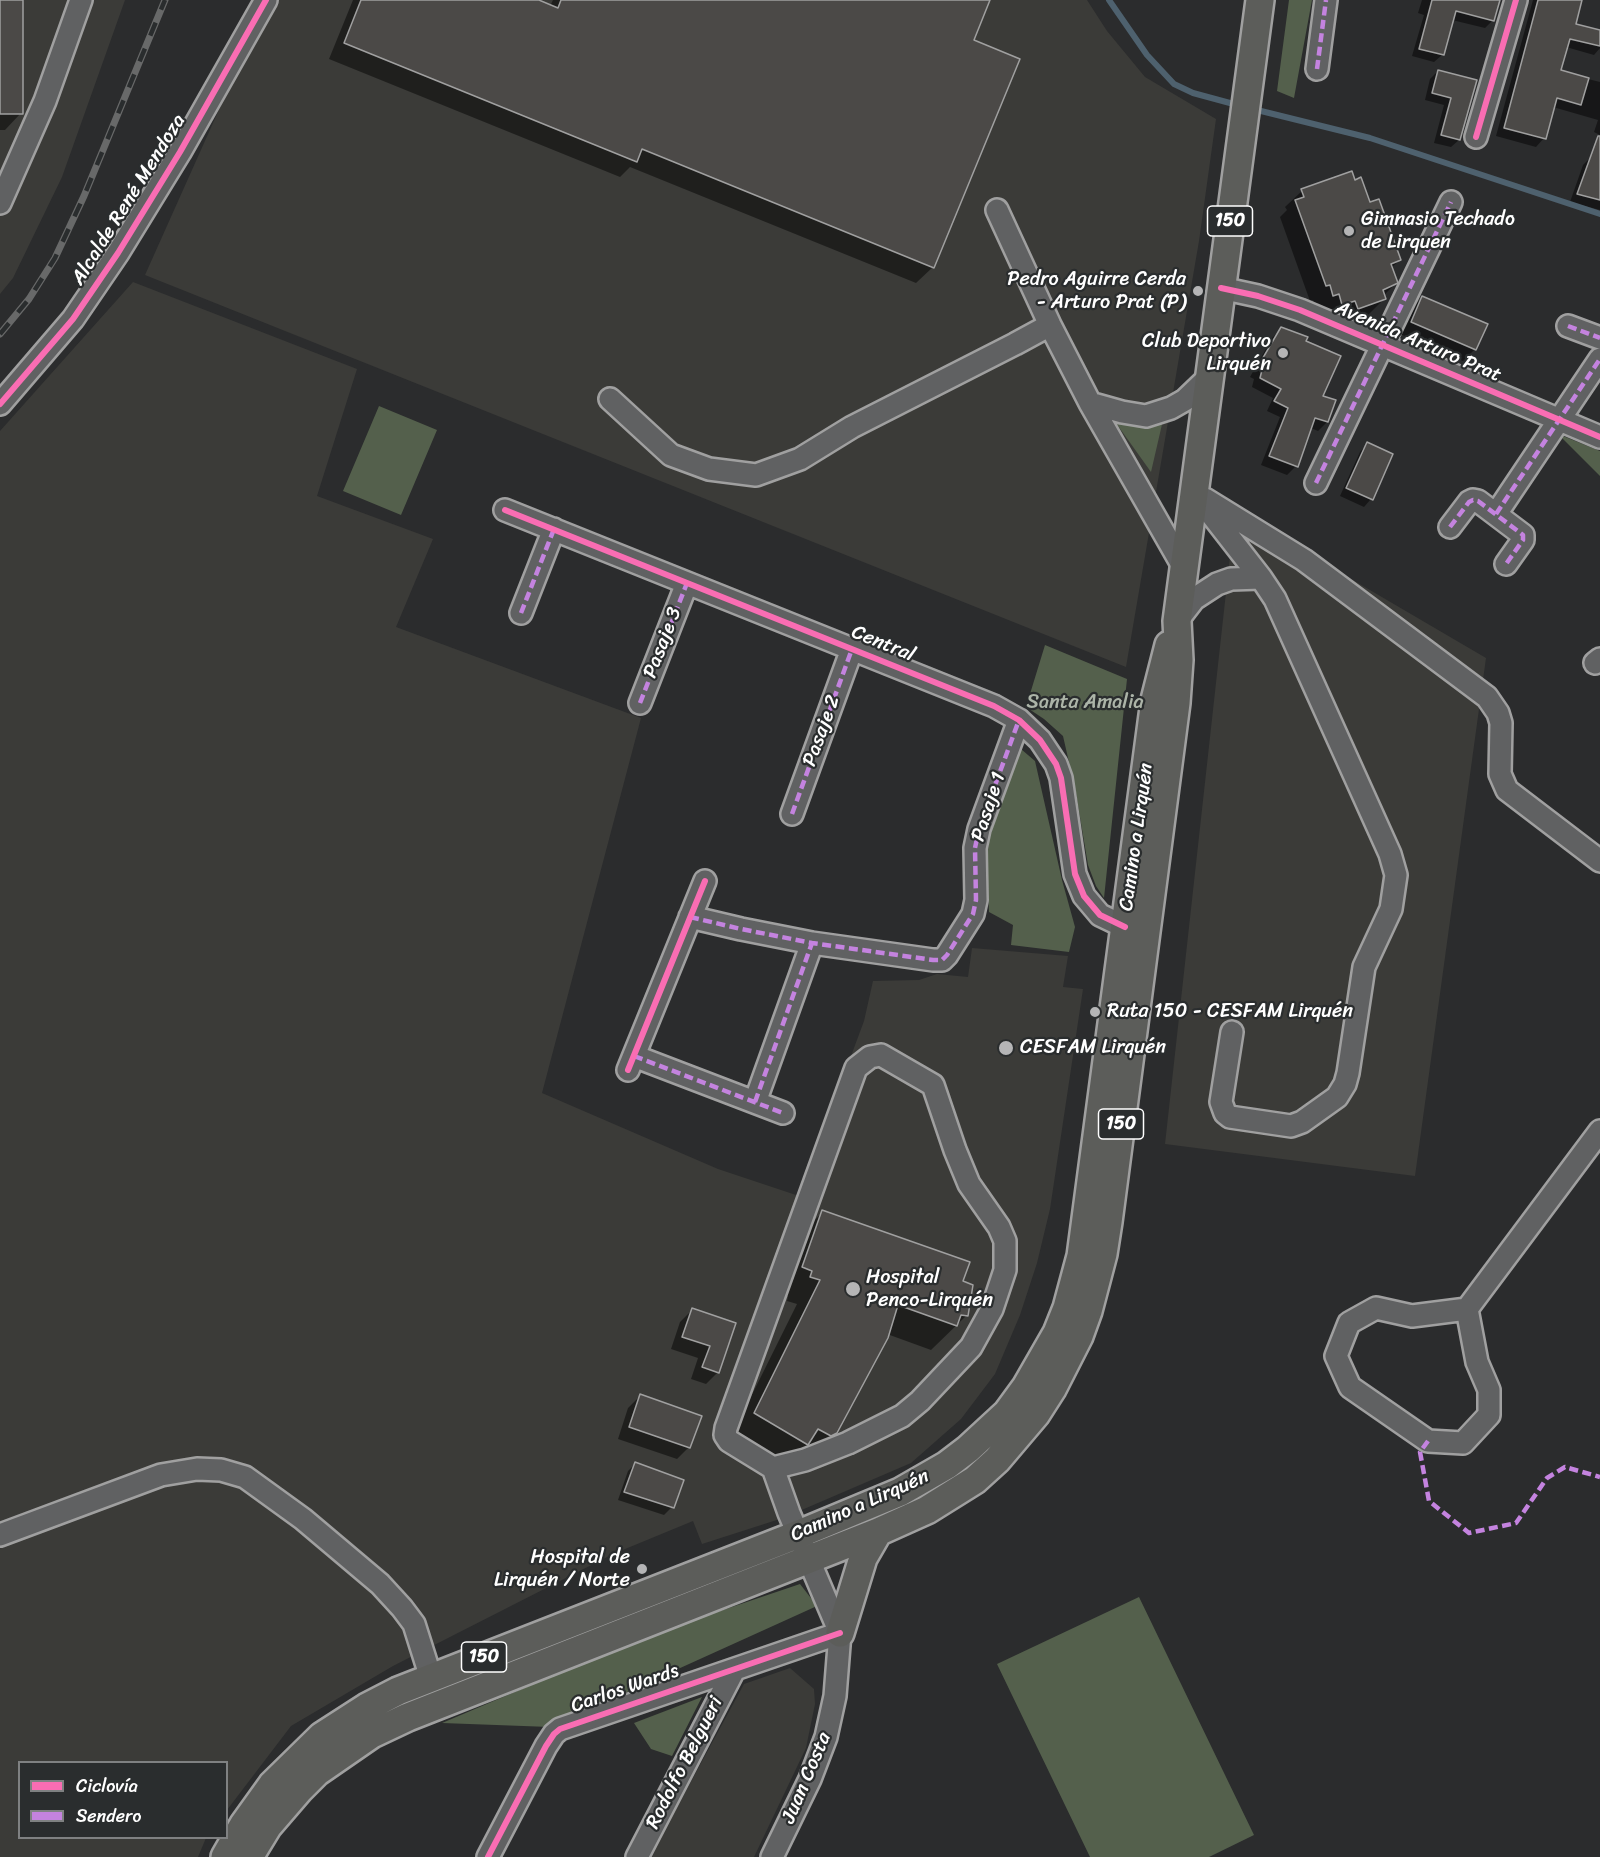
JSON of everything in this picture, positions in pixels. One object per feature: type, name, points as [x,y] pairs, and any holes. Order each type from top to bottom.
[{"type":"main road","name":"150","points":[[1221,288],[1260,0]]},
{"type":"main road","name":"Camino a Lirquén","points":[[249,1857],[268,1826],[317,1772],[372,1734],[408,1717],[878,1532],[927,1510],[952,1496],[997,1460],[1024,1430],[1052,1389],[1079,1336],[1088,1311],[1103,1254],[1108,1222],[1176,703],[1179,660],[1177,621],[1221,288]]},
{"type":"main road","name":"Camino a Lirquén","points":[[225,1857],[244,1824],[272,1785],[322,1736],[367,1707],[430,1678],[799,1534],[900,1492],[947,1465],[988,1432],[1007,1413],[1043,1360],[1067,1308],[1081,1256],[1155,700],[1165,657],[1177,621]]},
{"type":"main road","points":[[840,1634],[863,1558],[878,1532]]},
{"type":"street","name":"Alcalde René Mendoza","points":[[0,404],[73,319],[118,254],[186,143],[266,0]]},
{"type":"street","points":[[1317,69],[1326,0]]},
{"type":"street","points":[[1476,136],[1516,0]]},
{"type":"street","points":[[0,203],[27,144],[80,5]]},
{"type":"street","points":[[1316,483],[1451,202]]},
{"type":"street","points":[[997,210],[1050,325],[1090,403],[1184,568]]},
{"type":"street","name":"Avenida Arturo Prat","points":[[1221,288],[1279,302],[1600,437]]},
{"type":"street","points":[[610,399],[671,455],[709,469],[756,475],[800,459],[852,427],[1050,325]]},
{"type":"street","points":[[1569,326],[1600,338]]},
{"type":"street","points":[[1496,514],[1600,360]]},
{"type":"street","points":[[1090,403],[1146,416],[1171,408],[1185,399],[1209,377]]},
{"type":"street","points":[[1194,492],[1275,599],[1390,854],[1396,875],[1390,909],[1364,967],[1348,1073],[1345,1084],[1337,1097],[1302,1122],[1291,1126],[1230,1117],[1225,1113],[1221,1102],[1232,1032]]},
{"type":"street","points":[[1194,492],[1304,560],[1487,697],[1498,713],[1501,723],[1500,774],[1507,790],[1600,861]]},
{"type":"street","points":[[1450,527],[1469,502],[1478,501],[1524,538],[1506,564]]},
{"type":"street","name":"Central","points":[[505,510],[994,706],[1019,720],[1041,740],[1056,764],[1061,778],[1075,874],[1083,896],[1100,915],[1125,927]]},
{"type":"street","points":[[520,613],[554,529]]},
{"type":"street","points":[[1177,621],[1194,599],[1217,584],[1231,579],[1261,578]]},
{"type":"street","name":"Pasaje 3","points":[[640,703],[687,583]]},
{"type":"street","name":"Pasaje 2","points":[[792,814],[852,649]]},
{"type":"street","name":"Pasaje 1","points":[[812,943],[933,960],[942,960],[947,955],[970,920],[975,908],[975,848],[979,829],[1019,720]]},
{"type":"street","points":[[705,881],[631,1063],[783,1113]]},
{"type":"street","points":[[690,917],[812,943],[755,1102]]},
{"type":"street","points":[[773,1468],[805,1460],[848,1443],[902,1416],[920,1401],[970,1347],[992,1309],[1005,1270],[1005,1241],[999,1227],[969,1185],[933,1085],[881,1055],[870,1057],[856,1068],[726,1428],[725,1435],[729,1441],[773,1468],[809,1559]]},
{"type":"street","points":[[1467,1308],[1477,1362],[1489,1390],[1489,1415],[1463,1443],[1428,1441],[1350,1387],[1336,1356],[1349,1323],[1376,1308],[1412,1316],[1467,1308],[1600,1131]]},
{"type":"street","points":[[0,1535],[161,1475],[197,1469],[221,1470],[245,1477],[303,1519],[380,1584],[414,1624],[430,1678]]},
{"type":"street","name":"Juan Costa","points":[[772,1857],[810,1779],[826,1737],[835,1696],[840,1634],[809,1559]]},
{"type":"street","name":"Carlos Wards","points":[[488,1857],[554,1734],[567,1726],[840,1634]]},
{"type":"street","name":"Rodolfo Belgueri","points":[[637,1857],[734,1670]]},
{"type":"shaded area","points":[[0,0],[125,0],[62,177],[13,278],[0,294]]},
{"type":"shaded area","points":[[268,0],[1087,0],[1107,31],[1145,77],[1216,119],[1199,241],[1126,667],[145,275]]},
{"type":"shaded area","points":[[133,282],[357,369],[317,496],[433,539],[396,627],[641,718],[542,1093],[718,1169],[799,1196],[864,1021],[873,981],[919,980],[937,974],[968,977],[972,948],[1068,956],[1063,987],[1083,989],[1050,1209],[1037,1263],[1020,1315],[995,1374],[961,1419],[911,1463],[783,1518],[702,1544],[693,1521],[613,1554],[393,1666],[291,1726],[228,1809],[228,1761],[18,1761],[18,1839],[206,1839],[198,1857],[0,1857],[0,431]]},
{"type":"shaded area","points":[[1235,511],[1486,658],[1415,1176],[1165,1144]]},
{"type":"shaded area","points":[[790,1668],[814,1689],[815,1704],[806,1748],[754,1857],[650,1857],[744,1684]]},
{"type":"green space","points":[[1289,0],[1312,0],[1294,98],[1277,91]]},
{"type":"green space","points":[[379,406],[437,430],[401,515],[343,491]]},
{"type":"green space","points":[[1166,407],[1151,472],[1111,416]]},
{"type":"green space","points":[[1558,434],[1600,451],[1600,476]]},
{"type":"green space","name":"Santa Amalia","points":[[1045,645],[1127,679],[1104,898],[1096,886],[1088,865],[1076,793],[1063,736],[1026,707]]},
{"type":"green space","points":[[1021,749],[1035,761],[1075,927],[1069,952],[1011,945],[1013,925],[989,912],[987,860],[989,838]]},
{"type":"green space","points":[[800,1584],[817,1606],[550,1727],[442,1723],[649,1635]]},
{"type":"green space","points":[[1139,1597],[1254,1835],[1209,1857],[1090,1857],[997,1664]]},
{"type":"green space","points":[[702,1697],[672,1756],[651,1749],[634,1723]]},
{"type":"building","points":[[0,0],[23,0],[23,114],[0,114]]},
{"type":"building","points":[[361,0],[539,0],[558,8],[561,0],[990,0],[974,40],[1020,59],[934,268],[642,149],[637,162],[344,43]]},
{"type":"building","points":[[1432,0],[1500,0],[1494,21],[1456,11],[1444,55],[1419,49]]},
{"type":"building","points":[[1538,0],[1582,0],[1576,24],[1600,30],[1600,46],[1570,39],[1561,70],[1589,78],[1581,105],[1557,98],[1546,139],[1504,128]]},
{"type":"building","points":[[1438,70],[1477,80],[1460,140],[1441,135],[1451,98],[1432,93]]},
{"type":"building","points":[[1598,136],[1600,136],[1600,200],[1577,194]]},
{"type":"building","name":"Gimnasio Techado de Lirquen","points":[[1352,171],[1355,180],[1361,177],[1370,202],[1379,199],[1401,260],[1391,264],[1398,283],[1383,290],[1386,299],[1358,309],[1355,301],[1342,305],[1339,294],[1333,296],[1330,285],[1326,286],[1295,200],[1304,197],[1301,189]]},
{"type":"building","points":[[1422,296],[1488,324],[1476,350],[1411,322]]},
{"type":"building","points":[[1281,327],[1308,337],[1306,341],[1341,356],[1323,396],[1336,400],[1328,422],[1315,418],[1298,467],[1269,456],[1288,408],[1274,401],[1281,389],[1260,378],[1262,370],[1257,368]]},
{"type":"building","points":[[1367,442],[1393,454],[1373,500],[1346,488]]},
{"type":"building","points":[[822,1210],[970,1262],[963,1281],[973,1285],[968,1316],[961,1315],[957,1326],[898,1305],[888,1338],[837,1433],[831,1436],[818,1429],[808,1445],[754,1413],[820,1280],[810,1277],[812,1271],[802,1267]]},
{"type":"building","points":[[692,1308],[736,1323],[719,1373],[702,1367],[710,1346],[682,1337]]},
{"type":"building","points":[[640,1394],[702,1416],[690,1448],[629,1427]]},
{"type":"building","points":[[635,1462],[684,1480],[674,1508],[624,1492]]},
{"type":"waterway","points":[[1109,0],[1147,55],[1174,84],[1193,93],[1241,106]]},
{"type":"waterway","points":[[1253,109],[1370,138],[1600,214]]},
{"type":"railway","points":[[0,334],[29,299],[55,258],[84,196],[165,0]]},
{"type":"marked path","points":[[1317,69],[1326,0]]},
{"type":"marked path","points":[[1316,483],[1451,202]]},
{"type":"marked path","points":[[1568,326],[1600,338]]},
{"type":"marked path","points":[[1496,514],[1600,359]]},
{"type":"marked path","points":[[1450,527],[1469,502],[1478,501],[1523,535],[1523,540],[1506,564]]},
{"type":"marked path","points":[[521,613],[554,529]]},
{"type":"marked path","points":[[640,703],[687,583]]},
{"type":"marked path","points":[[792,814],[852,649]]},
{"type":"marked path","points":[[690,917],[812,943],[942,960],[973,914],[976,900],[975,848],[979,829],[1019,720]]},
{"type":"marked path","points":[[755,1102],[812,943]]},
{"type":"marked path","points":[[634,1056],[783,1113]]},
{"type":"marked path","points":[[1428,1441],[1420,1452],[1429,1501],[1469,1533],[1516,1523],[1547,1478],[1565,1467],[1600,1477]]},
{"type":"cycle path","points":[[0,404],[73,319],[118,253],[180,152],[266,0]]},
{"type":"cycle path","points":[[1476,137],[1516,0]]},
{"type":"cycle path","points":[[1221,288],[1258,296],[1300,310],[1600,437]]},
{"type":"cycle path","points":[[505,510],[994,706],[1019,720],[1040,740],[1056,764],[1061,778],[1075,874],[1084,896],[1100,915],[1125,927]]},
{"type":"cycle path","points":[[628,1070],[705,881]]},
{"type":"cycle path","points":[[488,1857],[546,1746],[560,1729],[840,1633]]},
{"type":"place","name":"Gimnasio Techado de Lirquen","points":[[1349,231]]},
{"type":"place","name":"Pedro Aguirre Cerda - Arturo Prat (P)","points":[[1198,291]]},
{"type":"place","name":"Club Deportivo Lirquén","points":[[1283,353]]},
{"type":"place","name":"Ruta 150 - CESFAM Lirquén","points":[[1095,1012]]},
{"type":"place","name":"CESFAM Lirquén","points":[[1006,1048]]},
{"type":"place","name":"Hospital Penco-Lirquén","points":[[853,1289]]},
{"type":"place","name":"Hospital de Lirquén / Norte","points":[[642,1569]]}]
